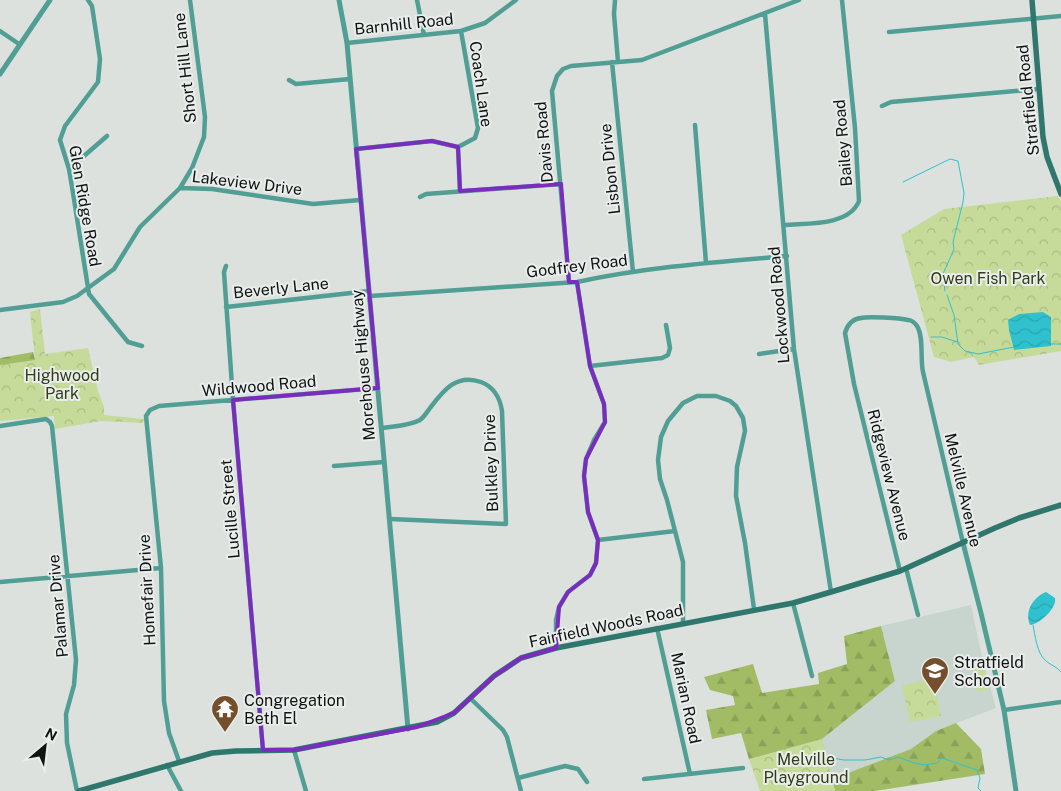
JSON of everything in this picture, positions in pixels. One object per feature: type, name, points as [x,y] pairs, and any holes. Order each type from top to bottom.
[{"type":"main road","name":"Stratfield Road","points":[[1032,0],[1047,157],[1061,194]]},
{"type":"main road","name":"Fairfield Woods Road","points":[[78,791],[212,753],[294,750],[437,722],[454,713],[494,676],[521,658],[556,648],[793,603],[903,570],[1020,518],[1061,505]]},
{"type":"street","points":[[0,74],[50,0]]},
{"type":"street","name":"Glen Ridge Road","points":[[88,0],[92,6],[100,59],[100,73],[98,82],[65,126],[60,140],[69,169],[87,289],[128,342],[142,346]]},
{"type":"street","name":"Short Hill Lane","points":[[180,188],[192,168],[204,137],[205,116],[190,0]]},
{"type":"street","name":"Morehouse Highway","points":[[339,0],[347,43],[408,729]]},
{"type":"street","points":[[416,0],[424,35]]},
{"type":"street","name":"Barnhill Road","points":[[347,43],[461,31],[485,23],[516,0]]},
{"type":"street","points":[[615,0],[614,14],[618,62]]},
{"type":"street","name":"Davis Road","points":[[569,282],[552,91],[554,80],[560,72],[571,66],[642,60],[798,0]]},
{"type":"street","name":"Bailey Road","points":[[785,225],[838,219],[852,212],[859,201],[855,128],[842,0]]},
{"type":"street","name":"Lockwood Road","points":[[765,14],[785,225],[794,349],[831,592]]},
{"type":"street","points":[[889,32],[1061,16]]},
{"type":"street","points":[[0,31],[20,44]]},
{"type":"street","name":"Coach Lane","points":[[458,147],[475,138],[478,128],[461,31]]},
{"type":"street","name":"Lisbon Drive","points":[[612,62],[633,272]]},
{"type":"street","points":[[289,80],[296,84],[350,79]]},
{"type":"street","points":[[882,106],[892,102],[1039,89]]},
{"type":"street","points":[[694,125],[706,263]]},
{"type":"street","points":[[69,169],[108,136]]},
{"type":"street","points":[[356,149],[432,141],[458,147],[460,191]]},
{"type":"street","points":[[420,197],[426,194],[561,184]]},
{"type":"street","name":"Lakeview Drive","points":[[0,310],[63,302],[77,296],[114,269],[140,227],[180,188],[212,189],[314,204],[360,200]]},
{"type":"street","name":"Godfrey Road","points":[[370,294],[577,282],[633,272],[787,256]]},
{"type":"street","name":"Lucille Street","points":[[226,266],[224,272],[233,400],[263,750]]},
{"type":"street","points":[[556,648],[556,620],[559,607],[568,592],[590,575],[596,563],[598,540],[588,512],[584,476],[586,459],[594,440],[605,422],[604,404],[590,366],[577,282]]},
{"type":"street","name":"Beverly Lane","points":[[226,307],[370,294]]},
{"type":"street","name":"Melville Avenue","points":[[854,384],[845,333],[847,327],[852,322],[860,318],[908,320],[917,326],[922,367],[1004,710],[1016,791]]},
{"type":"street","points":[[590,366],[662,358],[668,355],[670,348],[666,325]]},
{"type":"street","points":[[759,354],[794,349]]},
{"type":"street","name":"Bulkley Drive","points":[[382,428],[409,424],[422,419],[447,387],[456,382],[476,381],[490,386],[501,403],[506,524],[390,519]]},
{"type":"street","name":"Ridgeview Avenue","points":[[854,384],[903,570],[918,615]]},
{"type":"street","name":"Wildwood Road","points":[[146,416],[150,410],[159,406],[378,388]]},
{"type":"street","points":[[683,623],[683,562],[658,470],[658,460],[661,437],[672,414],[688,399],[704,395],[716,396],[730,401],[736,406],[743,418],[745,431],[737,468],[736,496],[754,609]]},
{"type":"street","name":"Homefair Drive","points":[[146,416],[161,568],[164,701],[169,733],[179,761]]},
{"type":"street","name":"Palamar Drive","points":[[0,426],[46,420],[52,426],[76,660],[74,685],[66,714],[67,743],[78,791]]},
{"type":"street","points":[[334,466],[384,462]]},
{"type":"street","points":[[598,540],[674,531]]},
{"type":"street","points":[[0,582],[161,568]]},
{"type":"street","points":[[793,603],[812,676]]},
{"type":"street","name":"Marian Road","points":[[657,628],[690,774]]},
{"type":"street","points":[[471,699],[503,730],[510,747],[521,791]]},
{"type":"street","points":[[1004,710],[1061,702]]},
{"type":"street","points":[[294,750],[306,791]]},
{"type":"street","points":[[167,765],[181,791]]},
{"type":"street","points":[[518,778],[565,766],[578,769],[587,782]]},
{"type":"street","points":[[644,779],[743,768]]},
{"type":"highlighted area","points":[[432,141],[458,147],[460,191],[561,184],[569,282],[577,282],[590,366],[604,404],[605,422],[586,459],[584,476],[588,512],[598,540],[596,563],[590,575],[568,592],[559,607],[556,648],[521,658],[494,676],[454,713],[417,727],[294,750],[263,750],[233,400],[378,388],[356,149]]},
{"type":"shaded area","name":"Stratfield School","points":[[971,605],[982,657],[996,708],[936,731],[911,749],[832,779],[822,739],[895,681],[881,626]]},
{"type":"green space","name":"Owen Fish Park","points":[[1058,196],[1061,201],[1061,351],[979,365],[974,357],[951,362],[934,357],[901,235],[944,209]]},
{"type":"green space","name":"Highwood Park","points":[[40,309],[45,354],[88,348],[98,391],[104,407],[104,415],[144,419],[143,423],[101,421],[55,429],[54,416],[0,421],[0,365],[35,360],[30,312]]},
{"type":"green space","points":[[33,352],[38,370],[0,390],[0,358]]},
{"type":"green space","points":[[881,626],[895,681],[822,739],[832,779],[911,749],[936,731],[956,723],[981,749],[985,774],[875,791],[835,791],[822,747],[749,759],[741,733],[712,739],[706,710],[735,705],[733,696],[710,690],[704,677],[753,664],[762,693],[819,684],[818,673],[847,664],[844,636]]},
{"type":"green space","points":[[983,666],[989,689],[979,692],[976,690],[977,685],[972,669]]},
{"type":"green space","points":[[927,679],[934,682],[941,716],[910,722],[902,686]]},
{"type":"green space","name":"Melville Playground","points":[[822,739],[835,791],[760,791],[749,759]]},
{"type":"water","points":[[1043,312],[1051,317],[1051,346],[1014,350],[1008,320],[1019,314]]},
{"type":"water","points":[[1046,592],[1055,598],[1051,611],[1043,619],[1030,625],[1028,620],[1029,610],[1037,597]]},
{"type":"waterway","points":[[903,182],[950,159],[958,161],[964,193],[953,242],[954,249],[943,274],[945,291]]},
{"type":"waterway","points":[[947,295],[954,315],[958,344],[965,351],[978,354],[1014,347]]},
{"type":"waterway","points":[[931,337],[942,337],[957,342]]},
{"type":"waterway","points":[[1051,344],[1061,344]]},
{"type":"waterway","points":[[1033,625],[1042,657],[1061,672]]},
{"type":"waterway","points":[[832,758],[865,760],[881,757],[889,760],[898,757],[924,765],[937,763],[942,758],[977,770],[980,778],[978,788],[981,791]]},
{"type":"place","name":"Stratfield School","points":[[935,695]]},
{"type":"place","name":"Congregation Beth El","points":[[225,733]]}]
